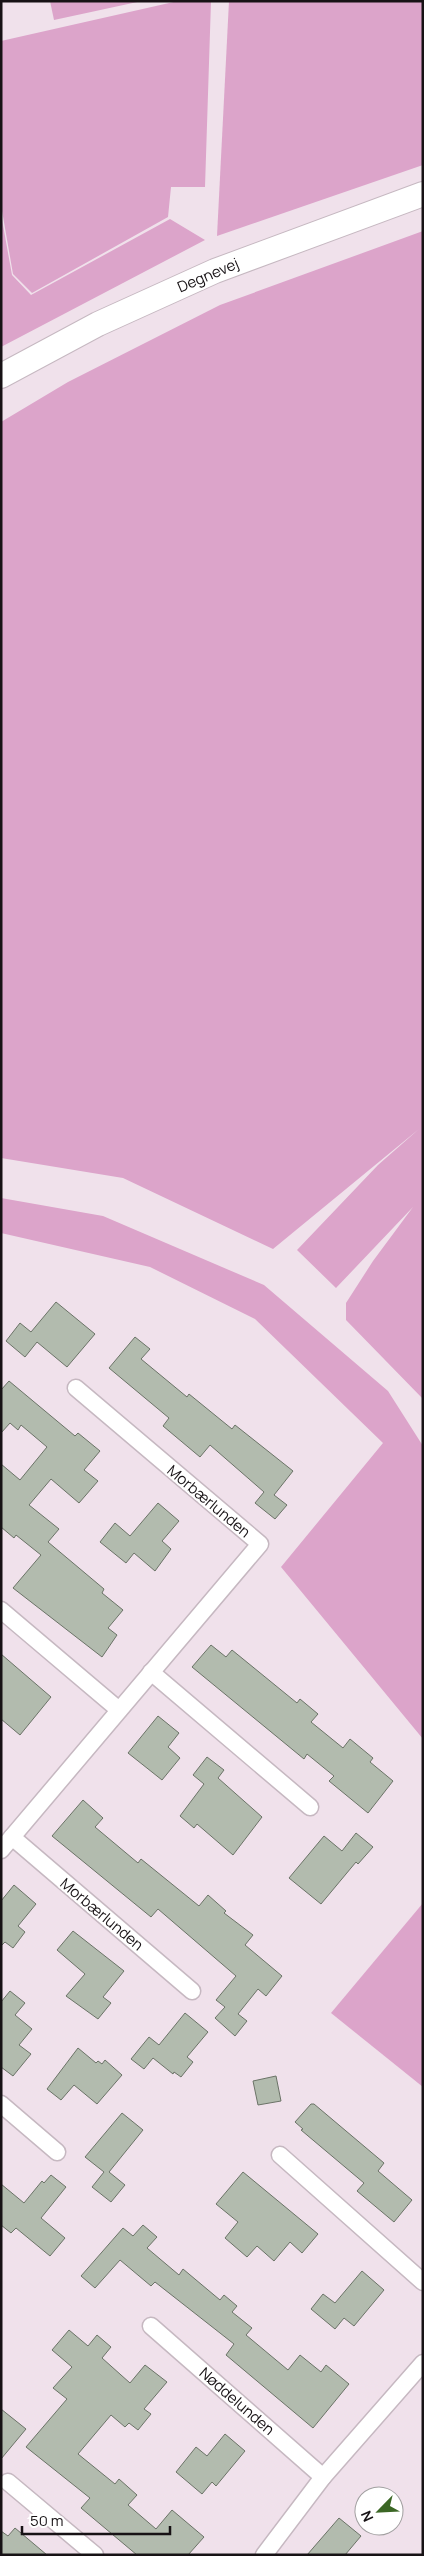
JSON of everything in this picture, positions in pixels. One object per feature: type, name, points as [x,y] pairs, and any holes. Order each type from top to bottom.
[{"type":"street","name":"Degnevej","points":[[1,376],[98,324],[215,271],[423,194]]},
{"type":"street","name":"Morbærlunden","points":[[76,1388],[260,1544],[6,1844],[192,1990]]},
{"type":"street","points":[[1,1610],[119,1710]]},
{"type":"street","points":[[151,1672],[310,1807]]},
{"type":"street","points":[[1,2104],[57,2152]]},
{"type":"street","points":[[280,2155],[423,2282]]},
{"type":"street","name":"Nøddelunden","points":[[151,2326],[323,2477]]},
{"type":"street","points":[[264,2555],[323,2477],[423,2363]]},
{"type":"street","points":[[8,2482],[95,2555]]},
{"type":"shaded area","points":[[50,1],[142,1],[54,20]]},
{"type":"shaded area","points":[[178,1],[211,1],[205,187],[171,187],[168,217],[32,293],[13,274],[1,205],[1,41]]},
{"type":"shaded area","points":[[229,1],[423,1],[423,165],[217,236]]},
{"type":"shaded area","points":[[1,214],[12,275],[31,295],[170,219],[205,240],[1,347]]},
{"type":"shaded area","points":[[423,231],[423,1399],[346,1320],[346,1303],[373,1261],[413,1207],[336,1288],[297,1250],[378,1165],[419,1129],[273,1249],[123,1178],[1,1158],[1,422],[68,382],[220,305]]},
{"type":"shaded area","points":[[1,1198],[103,1216],[264,1285],[388,1391],[423,1446],[423,1739],[281,1567],[383,1443],[255,1319],[150,1267],[1,1233]]},
{"type":"shaded area","points":[[423,1903],[423,2087],[331,2013]]},
{"type":"building","points":[[56,1302],[95,1334],[67,1367],[37,1342],[25,1357],[6,1341],[20,1323],[31,1332]]},
{"type":"building","points":[[135,1337],[150,1349],[141,1359],[187,1397],[189,1394],[232,1429],[235,1425],[293,1471],[274,1495],[287,1505],[275,1519],[255,1503],[264,1492],[210,1445],[200,1457],[163,1426],[169,1418],[109,1368]]},
{"type":"building","points":[[9,1381],[75,1436],[78,1433],[100,1451],[84,1470],[98,1481],[79,1503],[51,1479],[29,1505],[59,1529],[48,1542],[104,1589],[102,1593],[123,1610],[108,1628],[117,1635],[102,1657],[13,1588],[41,1555],[16,1535],[14,1538],[1,1527],[1,1464],[20,1480],[47,1447],[21,1425],[18,1430],[10,1423],[1,1433],[1,1390]]},
{"type":"building","points":[[158,1503],[179,1521],[162,1541],[171,1549],[155,1571],[134,1553],[126,1563],[100,1542],[115,1523],[130,1536]]},
{"type":"building","points":[[211,1645],[226,1657],[232,1650],[297,1703],[300,1699],[318,1714],[311,1722],[343,1748],[350,1739],[373,1758],[370,1762],[393,1781],[368,1813],[329,1781],[334,1776],[307,1754],[304,1759],[192,1667]]},
{"type":"building","points":[[1,1654],[51,1697],[20,1735],[1,1719]]},
{"type":"building","points":[[158,1716],[179,1733],[168,1747],[180,1758],[162,1780],[128,1753]]},
{"type":"building","points":[[207,1757],[224,1770],[218,1778],[262,1817],[233,1855],[197,1824],[194,1828],[180,1816],[204,1784],[193,1775]]},
{"type":"building","points":[[83,1800],[103,1818],[95,1827],[138,1863],[141,1859],[199,1906],[208,1895],[226,1911],[224,1913],[253,1935],[245,1945],[282,1976],[266,1996],[258,1989],[238,2014],[247,2021],[235,2036],[215,2018],[225,2007],[216,2000],[236,1976],[158,1909],[151,1917],[52,1836]]},
{"type":"building","points":[[356,1833],[373,1847],[358,1864],[356,1862],[321,1904],[289,1878],[324,1836],[342,1851]]},
{"type":"building","points":[[14,1885],[36,1904],[18,1926],[25,1932],[13,1948],[5,1942],[1,1946],[1,1901]]},
{"type":"building","points":[[73,1931],[124,1971],[103,1997],[111,2003],[98,2019],[66,1996],[85,1974],[57,1950]]},
{"type":"building","points":[[10,1991],[25,2003],[15,2015],[32,2029],[19,2045],[31,2054],[13,2076],[1,2067],[1,2002]]},
{"type":"building","points":[[185,2013],[208,2032],[187,2057],[193,2062],[181,2077],[174,2072],[173,2074],[153,2058],[144,2069],[131,2059],[149,2037],[159,2045]]},
{"type":"building","points":[[78,2048],[96,2063],[98,2061],[102,2064],[105,2060],[122,2075],[97,2104],[74,2085],[61,2100],[47,2089]]},
{"type":"building","points":[[276,2076],[281,2101],[258,2105],[253,2081]]},
{"type":"building","points":[[311,2104],[314,2104],[384,2163],[378,2171],[412,2200],[394,2222],[357,2191],[364,2183],[301,2130],[303,2129],[295,2122]]},
{"type":"building","points":[[122,2113],[143,2130],[109,2172],[125,2185],[111,2202],[92,2187],[104,2172],[85,2157]]},
{"type":"building","points":[[243,2172],[318,2234],[302,2253],[290,2242],[274,2261],[257,2246],[247,2257],[225,2238],[238,2222],[216,2204]]},
{"type":"building","points":[[51,2175],[66,2187],[41,2218],[65,2238],[50,2256],[16,2228],[11,2233],[1,2225],[1,2184],[24,2203],[42,2181],[44,2183]]},
{"type":"building","points":[[143,2225],[157,2237],[147,2248],[179,2275],[183,2269],[220,2300],[224,2295],[237,2306],[232,2312],[252,2328],[246,2335],[288,2370],[300,2355],[321,2372],[326,2365],[349,2384],[313,2428],[226,2355],[234,2344],[155,2282],[151,2286],[120,2260],[95,2288],[81,2276],[123,2228],[133,2236]]},
{"type":"building","points":[[362,2271],[384,2290],[354,2326],[344,2318],[335,2329],[311,2309],[323,2294],[335,2303]]},
{"type":"building","points":[[69,2330],[88,2346],[97,2335],[111,2347],[102,2358],[130,2383],[145,2365],[167,2382],[144,2409],[151,2414],[138,2430],[129,2423],[125,2427],[111,2415],[78,2454],[115,2484],[119,2479],[137,2495],[128,2505],[156,2529],[172,2510],[204,2537],[188,2555],[137,2555],[81,2508],[90,2498],[26,2447],[67,2399],[53,2388],[72,2367],[52,2350]]},
{"type":"building","points":[[1,2409],[26,2429],[1,2459]]},
{"type":"building","points":[[225,2434],[245,2451],[216,2486],[212,2482],[202,2494],[176,2472],[196,2447],[207,2456]]},
{"type":"building","points":[[339,2518],[354,2530],[354,2536],[361,2536],[345,2555],[307,2555]]},
{"type":"building","points":[[15,2528],[47,2555],[1,2555],[1,2531],[8,2536]]}]
